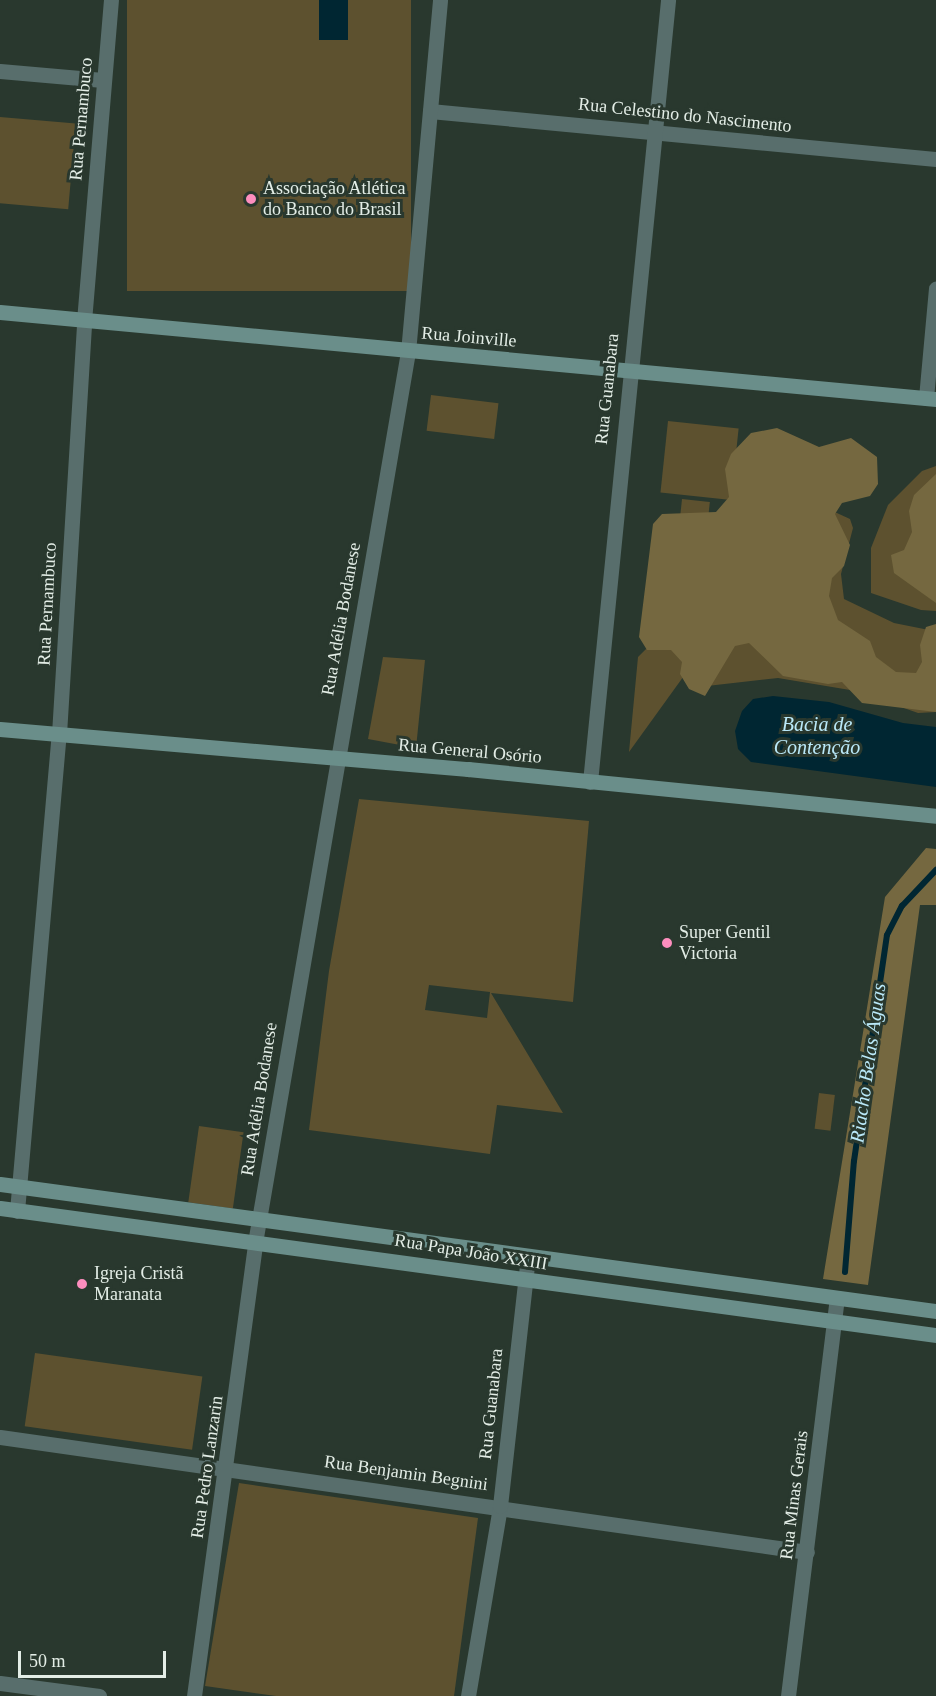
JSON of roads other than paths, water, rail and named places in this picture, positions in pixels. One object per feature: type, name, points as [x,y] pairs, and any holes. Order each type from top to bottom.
[{"type":"street","name":"Rua Pernambuco","points":[[17,1211],[59,734],[84,321],[111,0]]},
{"type":"street","name":"Rua Adélia Bodanese","points":[[255,1243],[336,759],[408,352],[440,0]]},
{"type":"street","name":"Rua Guanabara","points":[[590,782],[628,370],[656,132],[668,0]]},
{"type":"street","points":[[0,72],[103,80]]},
{"type":"street","name":"Rua Celestino do Nascimento","points":[[430,111],[936,159]]},
{"type":"street","points":[[931,399],[936,288]]},
{"type":"street","name":"Rua Joinville","points":[[0,312],[408,352],[931,399]]},
{"type":"street","name":"Rua General Osório","points":[[0,729],[590,782],[936,816]]},
{"type":"street","name":"Rua Papa João XXIII","points":[[0,1184],[936,1311]]},
{"type":"street","points":[[107,1223],[110,1198]]},
{"type":"street","name":"Rua Papa João XXIII","points":[[0,1208],[936,1335]]},
{"type":"street","points":[[369,1257],[372,1235]]},
{"type":"street","name":"Rua Pedro Lanzarin","points":[[194,1696],[227,1468],[255,1243]]},
{"type":"street","name":"Rua Guanabara","points":[[468,1696],[500,1506],[528,1257]]},
{"type":"street","points":[[597,1290],[599,1267]]},
{"type":"street","name":"Rua Minas Gerais","points":[[788,1696],[837,1299]]},
{"type":"street","name":"Rua Benjamin Begnini","points":[[0,1437],[500,1506],[807,1552]]},
{"type":"street","points":[[0,1683],[99,1696]]},
{"type":"water","points":[[319,0],[348,0],[348,40],[319,40]]},
{"type":"water","name":"Bacia de Contenção","points":[[773,696],[829,702],[903,723],[936,727],[936,787],[751,762],[738,749],[735,731],[742,711],[753,699]]},
{"type":"waterway","name":"Riacho Belas Águas","points":[[845,1272],[854,1161],[887,935],[902,906],[936,870]]},
{"type":"place","name":"Associação Atlética do Banco do Brasil","points":[[251,199]]},
{"type":"place","name":"Super Gentil Victoria","points":[[667,943]]},
{"type":"place","name":"Igreja Cristã Maranata","points":[[82,1284]]}]
